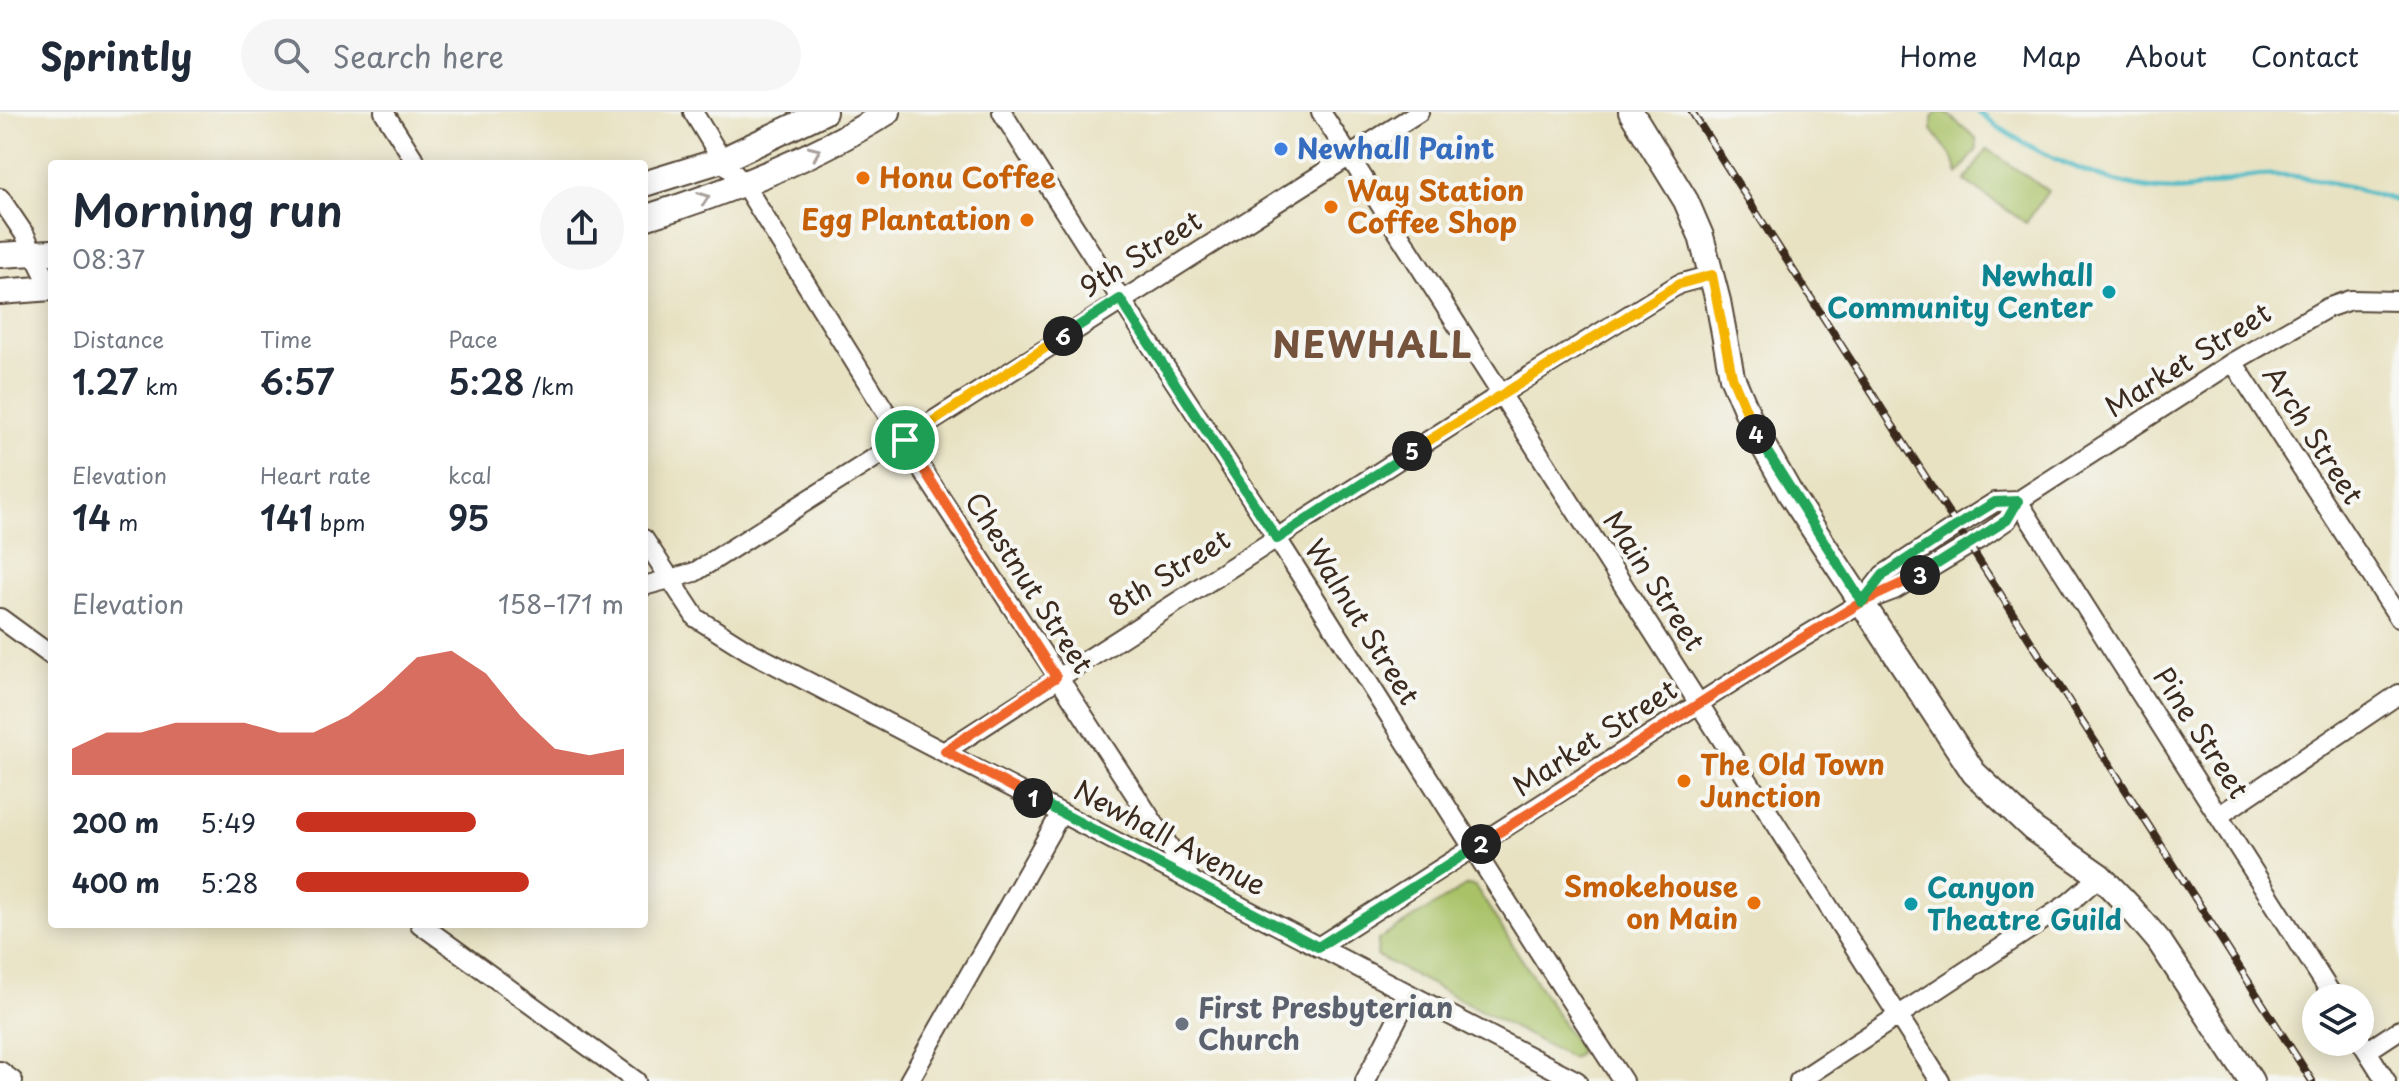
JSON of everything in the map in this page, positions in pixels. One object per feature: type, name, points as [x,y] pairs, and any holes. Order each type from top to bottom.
[{"type":"main road","points":[[648,183],[722,160],[824,112]]},
{"type":"main road","points":[[648,217],[744,184],[834,144],[888,112]]},
{"type":"main road","points":[[1631,112],[1686,201],[1712,275],[1732,377],[1741,402],[1791,495],[1974,773],[2033,829],[2100,876],[2159,941],[2251,1081]]},
{"type":"main road","points":[[0,255],[43,252]]},
{"type":"main road","points":[[0,292],[48,288]]},
{"type":"street","points":[[384,112],[414,160]]},
{"type":"street","name":"Chestnut Street","points":[[693,112],[722,160],[744,184],[1056,677],[1191,880]]},
{"type":"street","name":"Walnut Street","points":[[1002,112],[1277,539],[1471,851],[1623,1081]]},
{"type":"street","name":"Main Street","points":[[1321,112],[1940,1081]]},
{"type":"street","name":"9th Street","points":[[648,585],[695,572],[905,440],[1120,299],[1419,112]]},
{"type":"street","points":[[0,198],[43,252],[48,272]]},
{"type":"street","name":"8th Street","points":[[945,751],[1501,394],[1679,284],[1712,275]]},
{"type":"street","name":"Market Street","points":[[1318,947],[1862,602],[1883,575],[1995,502],[2018,501],[2233,362],[2327,308],[2350,300],[2399,301]]},
{"type":"street","name":"Arch Street","points":[[2233,362],[2399,618]]},
{"type":"street","name":"Pine Street","points":[[2018,501],[2325,984]]},
{"type":"street","name":"Newhall Avenue","points":[[648,545],[696,618],[706,625],[793,675],[945,751],[1409,996],[1577,1081]]},
{"type":"street","points":[[0,618],[48,653]]},
{"type":"street","points":[[2220,815],[2399,694]]},
{"type":"street","points":[[909,1081],[1061,813]]},
{"type":"street","points":[[1799,1081],[2069,903],[2100,876]]},
{"type":"street","points":[[426,928],[636,1081]]},
{"type":"street","points":[[1365,1081],[1409,996]]},
{"type":"street","points":[[2374,1041],[2399,1030]]},
{"type":"street","points":[[2370,1056],[2386,1081]]},
{"type":"street","points":[[0,1071],[13,1081]]},
{"type":"green space","points":[[1938,112],[1945,112],[1976,138],[1977,149],[1958,174],[1953,158],[1932,130],[1932,118]]},
{"type":"green space","points":[[1987,149],[2048,191],[2026,223],[1965,181]]},
{"type":"green space","points":[[1467,885],[1475,886],[1579,1049],[1578,1055],[1571,1058],[1377,956],[1378,940]]},
{"type":"waterway","points":[[1978,112],[2047,155],[2131,185],[2182,190],[2261,175],[2289,176],[2399,201]]},
{"type":"railway","points":[[1692,112],[2312,1081]]},
{"type":"place","name":"Newhall Paint","points":[[1281,149]]},
{"type":"place","name":"Honu Coffee","points":[[863,178]]},
{"type":"place","name":"Way Station Coffee Shop","points":[[1331,207]]},
{"type":"place","name":"Egg Plantation","points":[[1027,220]]},
{"type":"place","name":"Newhall Community Center","points":[[2109,292]]},
{"type":"place","name":"The Old Town Junction","points":[[1684,781]]},
{"type":"place","name":"Smokehouse on Main","points":[[1754,903]]},
{"type":"place","name":"Canyon Theatre Guild","points":[[1911,904]]},
{"type":"place","name":"First Presbyterian Church","points":[[1182,1024]]},
{"type":"district","name":"NEWHALL","points":[[1373,345]]},
{"type":"route","points":[[905,440],[1056,677],[945,751],[1318,947],[1784,649],[1862,602],[1894,590],[1981,538],[2007,520],[2018,501],[1995,502],[1969,518],[1883,575],[1862,602],[1791,495],[1741,402],[1732,377],[1712,275],[1679,284],[1501,394],[1277,539],[1120,299],[905,440]]}]
